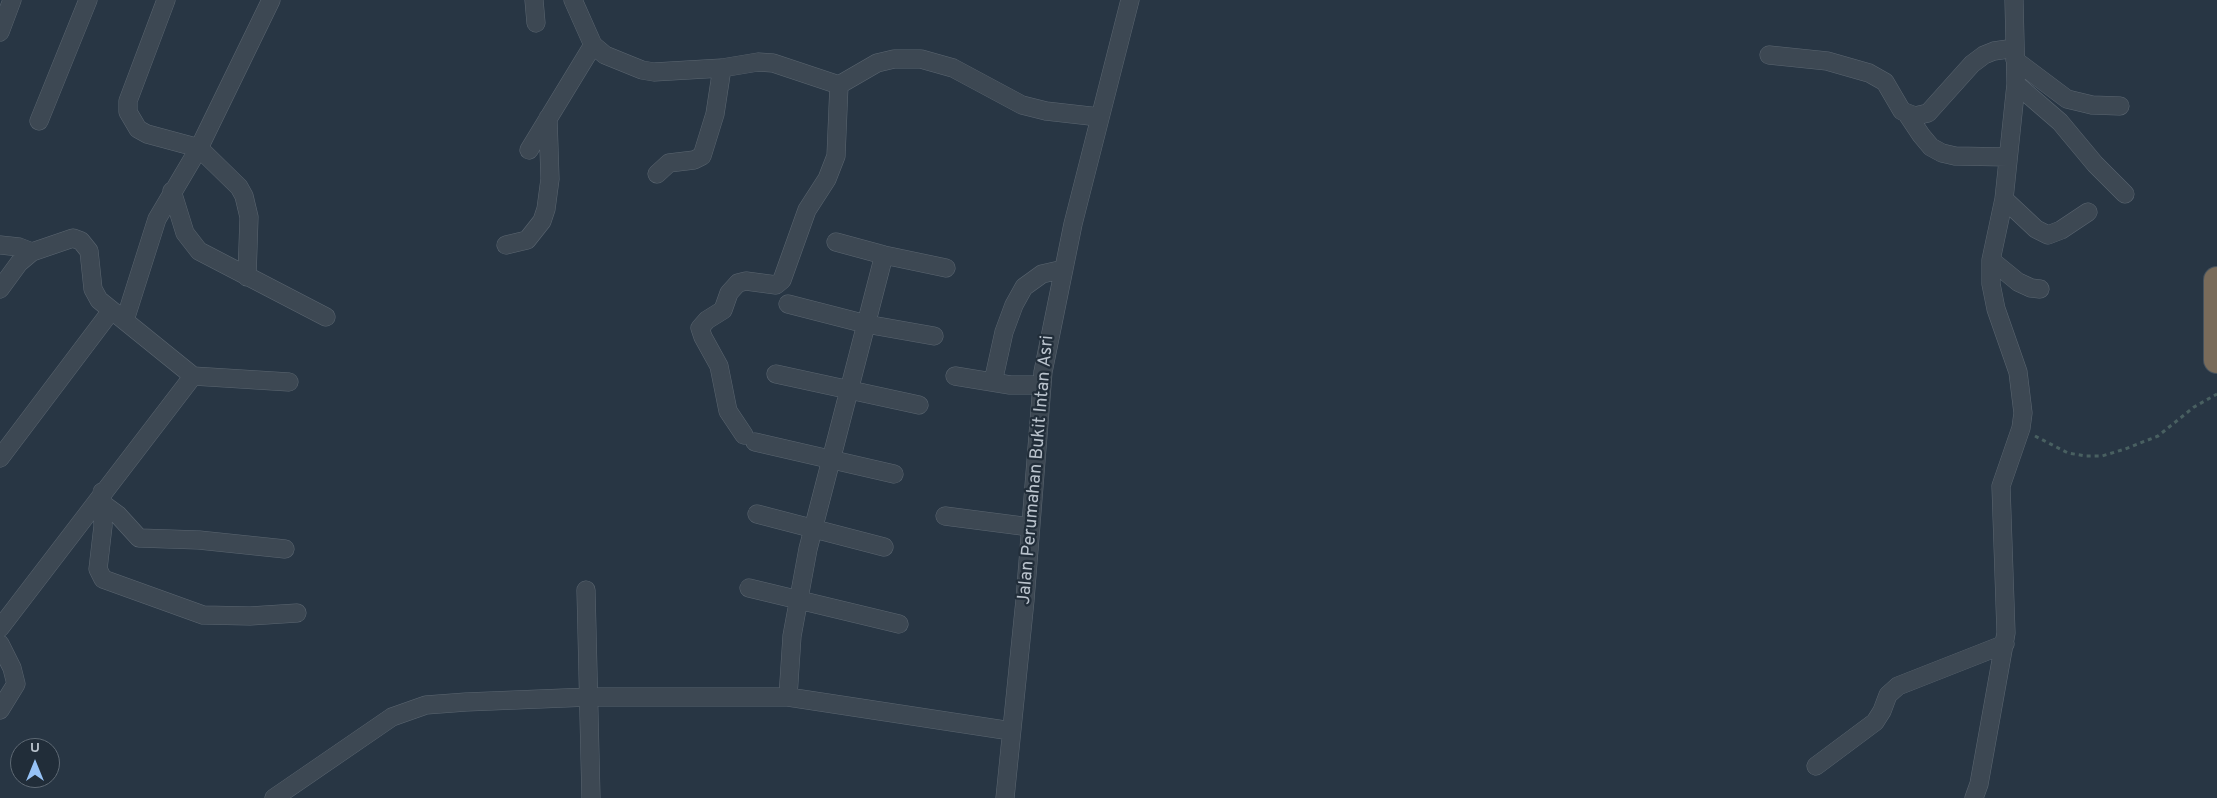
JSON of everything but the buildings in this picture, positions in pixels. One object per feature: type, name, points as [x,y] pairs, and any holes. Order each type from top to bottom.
[{"type":"highway","points":[[2217,280],[2217,360]]},
{"type":"street","points":[[0,32],[12,0]]},
{"type":"street","points":[[40,121],[88,0]]},
{"type":"street","points":[[166,0],[128,101],[128,112],[138,129],[160,138],[199,148],[228,175],[244,196],[249,217],[247,277]]},
{"type":"street","points":[[534,0],[536,22]]},
{"type":"street","points":[[573,0],[593,45],[605,56],[642,70],[654,72],[722,68],[758,62],[773,63],[839,85],[878,63],[894,59],[921,59],[953,68],[1022,105],[1046,111],[1100,117]]},
{"type":"street","name":"Jalan Perumahan Bukit Intan Asri","points":[[1005,798],[1042,385],[1049,335],[1100,117],[1130,0]]},
{"type":"street","points":[[1980,793],[2005,644],[2005,582],[2001,486],[2021,428],[2022,404],[2018,372],[1993,299],[1991,260],[2004,198],[2016,84],[2014,0]]},
{"type":"street","points":[[0,458],[118,315],[157,219],[199,148],[266,1]]},
{"type":"street","points":[[529,150],[593,45]]},
{"type":"street","points":[[1907,114],[1915,116],[1928,113],[1972,64],[1984,55],[1994,51],[2015,54],[2067,98],[2092,105],[2120,106]]},
{"type":"street","points":[[1769,55],[1828,61],[1869,73],[1885,82],[1898,106],[1907,114],[1921,136],[1931,147],[1942,153],[1955,156],[2008,157]]},
{"type":"street","points":[[656,174],[668,163],[694,160],[702,156],[715,114],[722,68]]},
{"type":"street","points":[[2016,84],[2060,122],[2095,164],[2125,194]]},
{"type":"street","points":[[839,85],[836,156],[827,179],[807,210],[782,280],[776,285],[746,281],[738,282],[729,293],[723,310],[707,320],[700,328],[719,366],[728,411],[750,439],[894,474]]},
{"type":"street","points":[[506,245],[526,240],[539,225],[546,209],[550,179],[548,118]]},
{"type":"street","points":[[172,191],[185,233],[191,243],[212,260],[326,317]]},
{"type":"street","points":[[2004,198],[2042,234],[2054,234],[2088,212]]},
{"type":"street","points":[[0,289],[19,263],[32,252],[73,238],[82,240],[89,251],[94,291],[102,304],[193,376],[289,382]]},
{"type":"street","points":[[836,242],[884,255],[946,268]]},
{"type":"street","points":[[0,245],[19,247],[32,252]]},
{"type":"street","points":[[788,697],[790,652],[797,601],[813,529],[884,255]]},
{"type":"street","points":[[1991,260],[2018,282],[2031,288],[2040,289]]},
{"type":"street","points":[[993,382],[1004,332],[1014,305],[1024,286],[1042,274],[1064,270]]},
{"type":"street","points":[[788,304],[866,324],[934,336]]},
{"type":"street","points":[[776,374],[919,405]]},
{"type":"street","points":[[0,628],[102,498],[193,376]]},
{"type":"street","points":[[955,376],[993,382],[1042,385]]},
{"type":"street","points":[[102,498],[139,538],[199,540],[285,549]]},
{"type":"street","points":[[102,498],[103,526],[98,569],[100,576],[107,582],[203,615],[250,616],[296,613]]},
{"type":"street","points":[[757,514],[884,547]]},
{"type":"street","points":[[945,516],[1030,527]]},
{"type":"street","points":[[749,588],[899,624]]},
{"type":"street","points":[[586,590],[591,798]]},
{"type":"street","points":[[0,644],[12,668],[16,684],[0,710]]},
{"type":"street","points":[[1816,766],[1875,722],[1882,711],[1888,695],[1898,686],[2005,644]]},
{"type":"street","points":[[274,798],[392,717],[410,709],[466,702],[589,697],[788,697],[1012,731]]},
{"type":"path","points":[[2021,428],[2068,453],[2102,456],[2125,450],[2158,436],[2194,408],[2217,394]]}]
